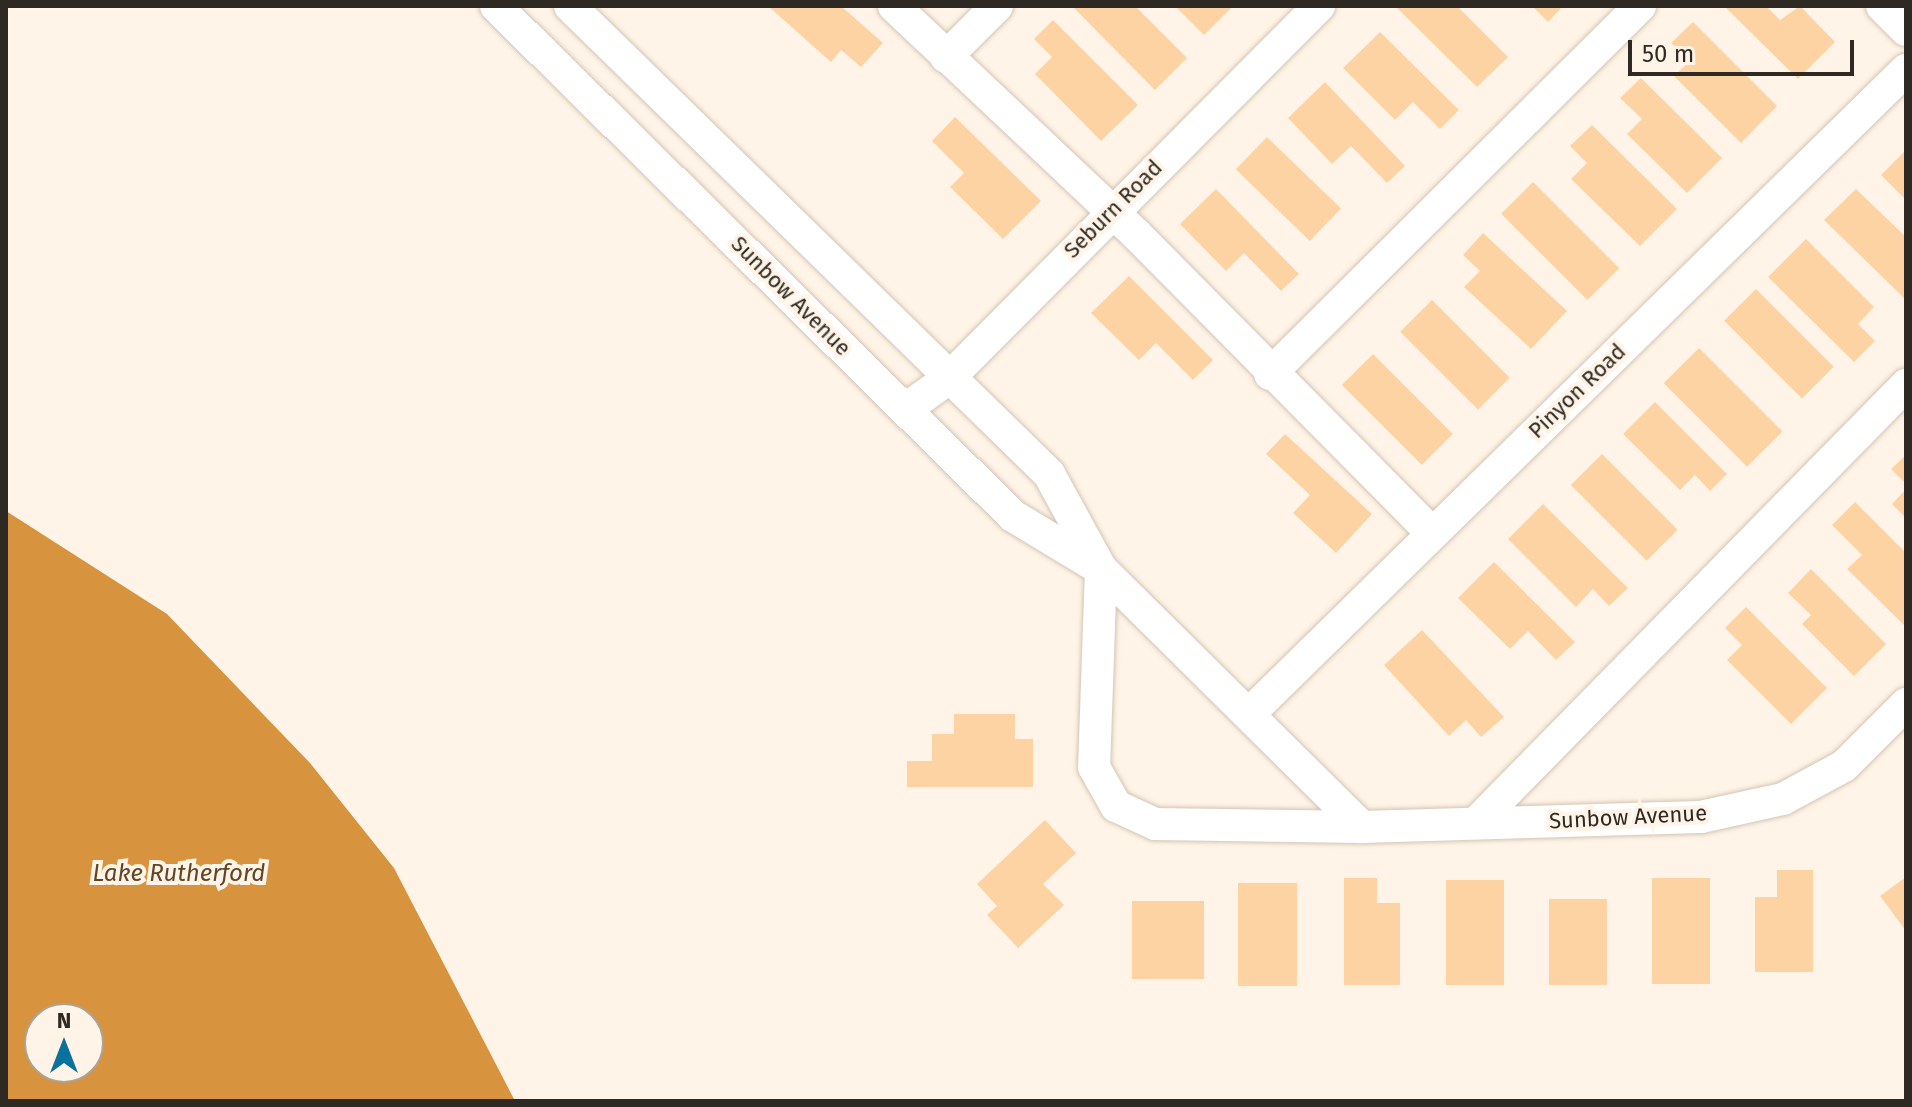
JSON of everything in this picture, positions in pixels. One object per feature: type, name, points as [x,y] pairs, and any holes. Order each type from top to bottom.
[{"type":"street","name":"Sunbow Avenue","points":[[496,6],[1013,516],[1101,569],[1362,827]]},
{"type":"street","name":"Sunbow Avenue","points":[[570,6],[1049,474],[1101,569],[1094,767],[1116,806],[1155,824],[1362,827],[1701,817],[1783,799],[1844,766],[1906,704]]},
{"type":"street","points":[[894,6],[1111,210],[1270,374],[1432,533]]},
{"type":"street","points":[[946,57],[997,6]]},
{"type":"street","name":"Seburn Road","points":[[906,409],[949,378],[1111,210],[1319,6]]},
{"type":"street","points":[[1270,374],[1640,6]]},
{"type":"street","points":[[1882,6],[1906,30]]},
{"type":"street","name":"Pinyon Road","points":[[1250,713],[1906,70]]},
{"type":"street","points":[[1476,823],[1906,385]]},
{"type":"water","name":"Lake Rutherford","points":[[6,511],[167,614],[310,763],[394,868],[515,1101],[6,1101]]},
{"type":"building","points":[[768,6],[841,6],[883,43],[861,67],[841,50],[831,62]]},
{"type":"building","points":[[1072,6],[1135,6],[1187,58],[1155,90]]},
{"type":"building","points":[[1175,6],[1233,6],[1204,35]]},
{"type":"building","points":[[1395,6],[1457,6],[1508,57],[1477,87]]},
{"type":"building","points":[[1532,6],[1563,6],[1548,22]]},
{"type":"building","points":[[1724,6],[1766,6],[1780,20],[1800,6],[1835,42],[1798,79]]},
{"type":"building","points":[[1053,20],[1138,105],[1101,141],[1035,74],[1052,57],[1034,39]]},
{"type":"building","points":[[1693,22],[1777,106],[1741,143],[1674,76],[1690,61],[1671,43]]},
{"type":"building","points":[[1380,32],[1459,110],[1440,129],[1413,102],[1395,120],[1343,68]]},
{"type":"building","points":[[1641,78],[1722,158],[1687,193],[1627,134],[1642,119],[1620,98]]},
{"type":"building","points":[[1325,82],[1405,166],[1387,183],[1351,146],[1332,164],[1288,118]]},
{"type":"building","points":[[955,117],[1041,201],[1003,239],[950,187],[964,173],[932,141]]},
{"type":"building","points":[[1592,125],[1677,209],[1640,246],[1571,179],[1587,163],[1570,146]]},
{"type":"building","points":[[1267,137],[1341,209],[1310,241],[1236,169]]},
{"type":"building","points":[[1906,150],[1906,200],[1881,175]]},
{"type":"building","points":[[1533,182],[1619,268],[1587,300],[1501,214]]},
{"type":"building","points":[[1216,189],[1299,274],[1281,291],[1244,253],[1226,271],[1180,224]]},
{"type":"building","points":[[1856,189],[1906,237],[1906,300],[1824,220]]},
{"type":"building","points":[[1483,233],[1567,311],[1531,349],[1464,287],[1480,271],[1463,255]]},
{"type":"building","points":[[1806,239],[1874,307],[1858,324],[1875,341],[1854,362],[1768,277]]},
{"type":"building","points":[[1129,276],[1213,360],[1193,380],[1156,343],[1139,360],[1091,313]]},
{"type":"building","points":[[1756,289],[1834,367],[1802,399],[1724,321]]},
{"type":"building","points":[[1432,300],[1510,378],[1478,410],[1400,332]]},
{"type":"building","points":[[1699,348],[1782,431],[1747,467],[1664,383]]},
{"type":"building","points":[[1373,354],[1453,434],[1422,465],[1342,385]]},
{"type":"building","points":[[1655,402],[1727,474],[1710,491],[1695,475],[1680,490],[1623,434]]},
{"type":"building","points":[[1285,434],[1372,514],[1336,553],[1293,513],[1310,495],[1266,454]]},
{"type":"building","points":[[1602,454],[1678,530],[1647,561],[1571,485]]},
{"type":"building","points":[[1906,455],[1906,484],[1891,469]]},
{"type":"building","points":[[1906,489],[1906,518],[1892,504]]},
{"type":"building","points":[[1855,502],[1906,553],[1904,625],[1847,569],[1862,555],[1832,525]]},
{"type":"building","points":[[1543,504],[1628,588],[1609,606],[1593,589],[1576,607],[1508,539]]},
{"type":"building","points":[[1494,562],[1575,642],[1556,660],[1528,631],[1510,649],[1458,598]]},
{"type":"building","points":[[1811,569],[1886,644],[1854,676],[1802,624],[1811,615],[1788,593]]},
{"type":"building","points":[[1746,607],[1827,688],[1791,724],[1727,660],[1742,645],[1725,628]]},
{"type":"building","points":[[1422,630],[1504,717],[1481,737],[1466,720],[1449,736],[1384,665]]},
{"type":"building","points":[[954,714],[1015,714],[1015,739],[1033,739],[1033,787],[907,787],[907,761],[932,761],[932,734],[954,734]]},
{"type":"building","points":[[1045,820],[1076,853],[1043,884],[1064,905],[1018,948],[987,915],[997,906],[977,884]]},
{"type":"building","points":[[1777,870],[1813,870],[1813,972],[1755,972],[1755,897],[1777,897]]},
{"type":"building","points":[[1906,877],[1906,931],[1880,896]]},
{"type":"building","points":[[1344,878],[1377,878],[1377,903],[1400,903],[1400,985],[1344,985]]},
{"type":"building","points":[[1652,878],[1710,878],[1710,984],[1652,984]]},
{"type":"building","points":[[1446,880],[1504,880],[1504,985],[1446,985]]},
{"type":"building","points":[[1238,883],[1297,883],[1297,986],[1238,986]]},
{"type":"building","points":[[1549,899],[1607,899],[1607,985],[1549,985]]},
{"type":"building","points":[[1132,901],[1204,901],[1204,979],[1132,979]]}]
